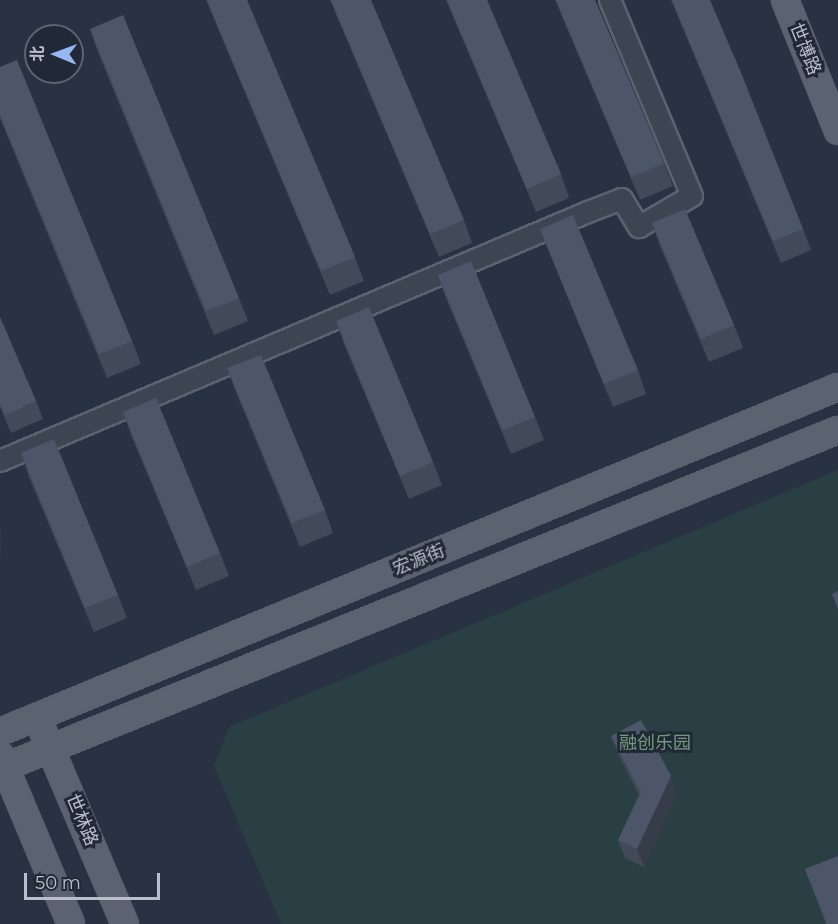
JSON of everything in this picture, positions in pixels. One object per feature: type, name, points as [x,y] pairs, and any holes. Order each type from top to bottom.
[{"type":"main road","name":"世博路","points":[[785,0],[838,131]]},
{"type":"main road","name":"世博路","points":[[801,0],[838,89]]},
{"type":"main road","name":"宏源街","points":[[0,732],[838,387]]},
{"type":"main road","name":"宏源街","points":[[2,765],[52,751],[838,430]]},
{"type":"main road","name":"世林路","points":[[37,717],[125,924]]},
{"type":"main road","points":[[2,765],[71,924]]},
{"type":"street","points":[[0,461],[588,212],[622,199],[639,227],[692,196],[610,0]]},
{"type":"green space","name":"融创乐园","points":[[838,470],[838,924],[281,924],[214,766],[229,727]]},
{"type":"building","points":[[207,0],[247,0],[355,257],[321,271]]},
{"type":"building","points":[[331,0],[371,0],[464,220],[430,234]]},
{"type":"building","points":[[447,0],[487,0],[561,174],[527,189]]},
{"type":"building","points":[[556,0],[595,0],[664,163],[631,177]]},
{"type":"building","points":[[672,0],[710,0],[803,229],[773,241]]},
{"type":"building","points":[[123,15],[239,298],[206,311],[90,29]]},
{"type":"building","points":[[17,60],[24,77],[24,84],[27,84],[132,341],[99,354],[0,115],[0,67]]},
{"type":"building","points":[[685,209],[734,325],[701,339],[652,223]]},
{"type":"building","points":[[573,215],[638,370],[604,384],[540,229]]},
{"type":"building","points":[[471,261],[535,417],[502,430],[438,275]]},
{"type":"building","points":[[369,307],[433,462],[400,476],[336,321]]},
{"type":"building","points":[[0,317],[36,401],[5,415],[0,404]]},
{"type":"building","points":[[261,355],[325,510],[292,523],[227,368]]},
{"type":"building","points":[[156,398],[220,553],[187,567],[123,412]]},
{"type":"building","points":[[54,439],[118,595],[85,608],[21,453]]},
{"type":"building","points":[[838,591],[838,609],[832,594]]},
{"type":"building","points":[[641,720],[671,776],[637,849],[618,840],[641,792],[611,736]]},
{"type":"building","points":[[838,856],[838,924],[827,924],[805,869]]}]
